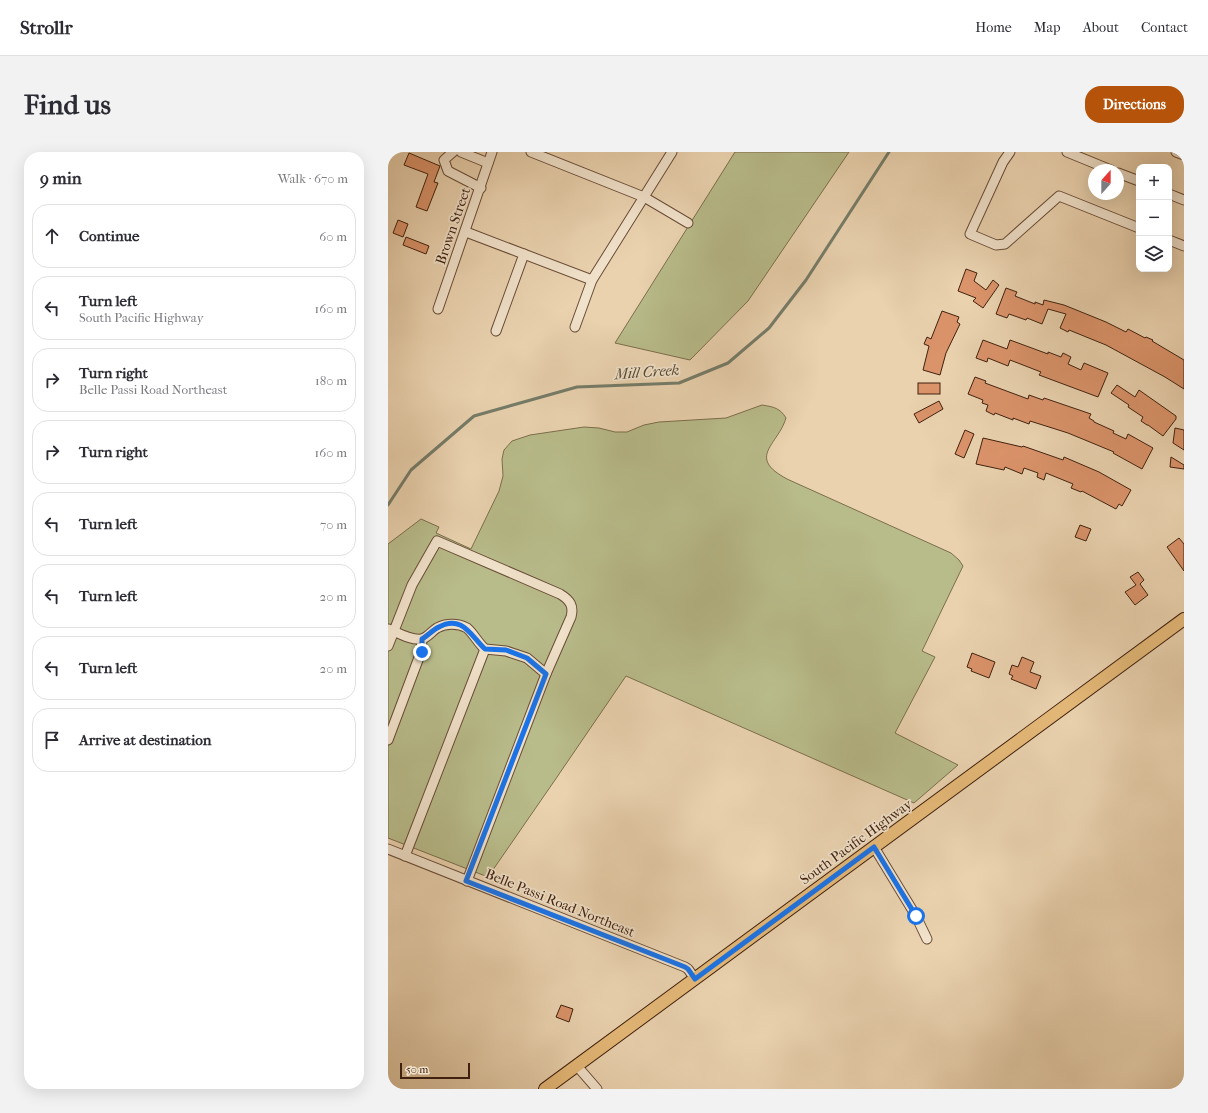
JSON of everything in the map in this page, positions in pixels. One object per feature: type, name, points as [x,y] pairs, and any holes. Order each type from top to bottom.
[{"type":"main road","name":"South Pacific Highway","points":[[545,1089],[1184,619]]},
{"type":"street","points":[[453,152],[444,160],[448,170],[481,188]]},
{"type":"street","points":[[461,152],[488,163]]},
{"type":"street","name":"Brown Street","points":[[438,309],[466,232],[492,152]]},
{"type":"street","points":[[531,152],[644,197],[688,223]]},
{"type":"street","points":[[575,327],[592,280],[671,152]]},
{"type":"street","points":[[1010,152],[1003,162],[970,234],[996,245],[1005,244],[1059,196],[1136,227]]},
{"type":"street","points":[[1067,152],[1096,164]]},
{"type":"street","points":[[1176,152],[1184,155]]},
{"type":"street","points":[[1124,175],[1136,180]]},
{"type":"street","points":[[1172,195],[1184,200]]},
{"type":"street","points":[[466,232],[592,280]]},
{"type":"street","points":[[1172,241],[1184,246]]},
{"type":"street","points":[[496,332],[524,254]]},
{"type":"street","points":[[388,646],[391,630],[412,585],[437,541],[560,594],[568,598],[572,605],[571,618],[546,674],[466,881]]},
{"type":"street","points":[[391,630],[415,639],[422,639],[437,628],[445,625],[462,625],[485,649],[506,650],[527,658],[546,674]]},
{"type":"street","points":[[388,740],[422,652],[422,639]]},
{"type":"street","points":[[405,856],[485,649]]},
{"type":"street","points":[[874,847],[916,916],[927,939]]},
{"type":"street","name":"Belle Passi Road Northeast","points":[[388,850],[685,967],[695,979]]},
{"type":"street","points":[[577,1066],[597,1089]]},
{"type":"green space","points":[[735,152],[849,152],[748,301],[690,360],[615,343]]},
{"type":"green space","points":[[762,405],[776,408],[786,418],[768,450],[768,464],[775,471],[787,479],[951,553],[963,566],[922,651],[935,657],[895,733],[958,765],[914,803],[626,676],[488,877],[388,838],[388,544],[421,519],[439,527],[436,533],[471,549],[499,491],[503,476],[502,459],[504,450],[512,441],[530,435],[584,427],[599,428],[615,432],[627,432],[644,425],[659,422],[726,418]]},
{"type":"building","points":[[409,153],[440,166],[434,182],[438,183],[427,211],[416,207],[428,174],[404,165]]},
{"type":"building","points":[[398,220],[408,224],[403,237],[393,233]]},
{"type":"building","points":[[406,237],[429,246],[426,254],[403,245]]},
{"type":"building","points":[[966,269],[977,273],[974,281],[986,290],[993,280],[999,285],[983,308],[973,301],[976,298],[958,291]]},
{"type":"building","points":[[1006,288],[1017,292],[1015,296],[1035,304],[1035,302],[1043,305],[1044,300],[1064,305],[1126,332],[1128,329],[1145,338],[1146,337],[1153,340],[1152,341],[1184,360],[1184,389],[1106,345],[1069,330],[1068,332],[1060,328],[1066,314],[1048,309],[1042,324],[1027,318],[1026,320],[1009,314],[1007,318],[996,314]]},
{"type":"building","points":[[942,311],[959,317],[957,322],[960,324],[946,353],[940,375],[923,370],[929,346],[924,344],[927,337],[931,339]]},
{"type":"building","points":[[983,340],[1007,349],[1010,340],[1048,354],[1048,352],[1061,357],[1063,353],[1071,357],[1068,364],[1081,370],[1084,363],[1108,373],[1098,397],[1039,375],[1041,372],[1010,360],[1008,366],[988,358],[987,362],[976,358]]},
{"type":"building","points":[[975,377],[986,381],[985,383],[1028,399],[1029,395],[1043,400],[1044,398],[1091,414],[1089,418],[1094,422],[1114,431],[1113,433],[1126,439],[1128,434],[1153,448],[1142,469],[1113,453],[1114,452],[1068,433],[1030,421],[1029,424],[995,413],[994,415],[986,411],[988,405],[982,403],[983,400],[968,394]]},
{"type":"building","points":[[918,383],[940,383],[940,394],[918,394]]},
{"type":"building","points":[[1117,385],[1135,397],[1139,390],[1176,416],[1176,419],[1163,436],[1141,421],[1143,417],[1111,393]]},
{"type":"building","points":[[939,401],[943,409],[919,423],[914,414]]},
{"type":"building","points":[[1175,428],[1184,430],[1184,450],[1173,443]]},
{"type":"building","points":[[965,430],[974,434],[964,458],[955,454]]},
{"type":"building","points":[[983,438],[1023,446],[1063,460],[1064,457],[1099,472],[1131,490],[1122,506],[1119,504],[1116,509],[1082,491],[1081,492],[1071,488],[1073,484],[1046,473],[1044,480],[1037,477],[1038,473],[1024,468],[1022,474],[1005,467],[1004,470],[976,464]]},
{"type":"building","points":[[1171,457],[1184,465],[1184,469],[1170,467]]},
{"type":"building","points":[[1080,525],[1091,529],[1086,541],[1075,537]]},
{"type":"building","points":[[1179,538],[1184,544],[1184,571],[1167,547]]},
{"type":"building","points":[[1138,572],[1144,580],[1140,584],[1148,595],[1135,605],[1125,592],[1136,585],[1130,577]]},
{"type":"building","points":[[972,653],[995,662],[989,678],[971,671],[972,669],[967,667]]},
{"type":"building","points":[[1022,657],[1034,662],[1030,672],[1041,676],[1036,689],[1011,679],[1013,676],[1009,674],[1012,665],[1018,667]]},
{"type":"building","points":[[561,1005],[573,1009],[569,1022],[556,1017]]},
{"type":"waterway","name":"Mill Creek","points":[[388,505],[411,470],[474,416],[577,387],[679,383],[728,363],[769,328],[806,280],[889,152]]},
{"type":"route","points":[[422,652],[422,639],[437,628],[445,625],[462,625],[485,649],[506,650],[515,653],[527,658],[546,674],[466,881],[685,967],[695,979],[874,847],[916,916]]}]
